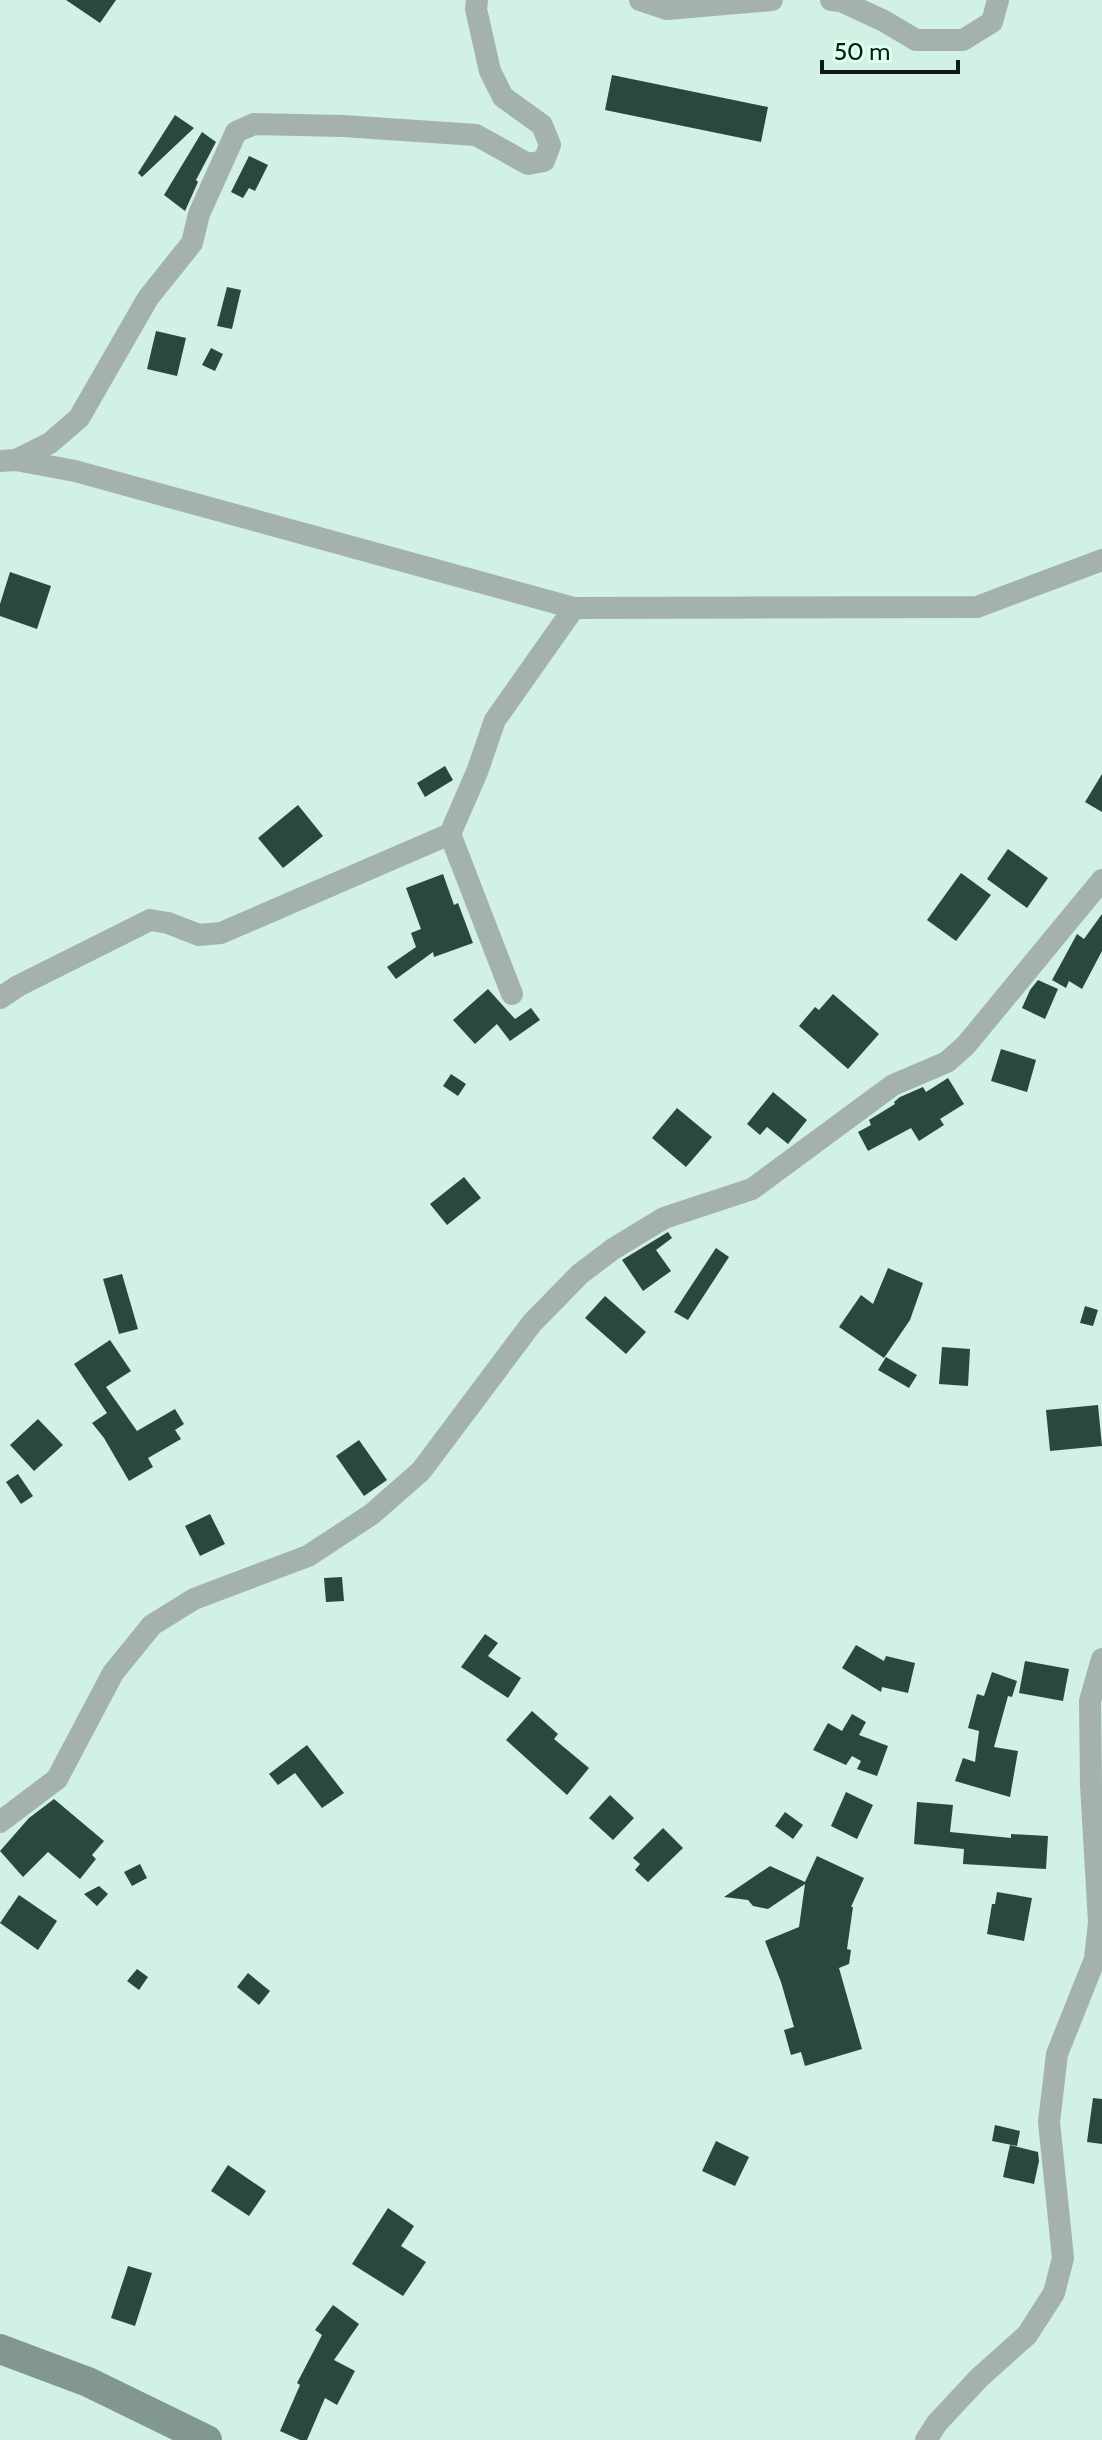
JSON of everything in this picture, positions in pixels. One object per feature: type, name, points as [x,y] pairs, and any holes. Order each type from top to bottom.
[{"type":"street","points":[[8,460],[50,443],[79,418],[148,298],[192,243],[199,214],[236,132],[254,124],[343,126],[476,135],[528,164],[544,161],[550,145],[542,125],[503,97],[490,71],[476,9],[477,0]]},
{"type":"street","points":[[640,0],[667,9],[772,0]]},
{"type":"street","points":[[831,0],[841,1],[884,21],[916,40],[963,40],[992,22],[998,0]]},
{"type":"street","points":[[8,460],[75,471],[574,608],[977,607],[1102,560]]},
{"type":"street","points":[[0,998],[150,920],[168,923],[199,935],[221,933],[450,834],[495,720],[574,608]]},
{"type":"street","points":[[450,834],[512,994]]},
{"type":"street","points":[[0,1822],[57,1779],[113,1673],[152,1625],[194,1599],[308,1556],[372,1514],[421,1471],[532,1323],[580,1274],[613,1249],[664,1218],[752,1189],[893,1085],[947,1062],[966,1045],[1102,880]]},
{"type":"street","points":[[926,2440],[937,2423],[979,2378],[1027,2335],[1054,2293],[1063,2258],[1049,2122],[1057,2054],[1095,1959],[1099,1922],[1091,1785],[1090,1701],[1102,1659]]},
{"type":"street","points":[[0,2349],[88,2382],[207,2440]]},
{"type":"building","points":[[66,0],[116,0],[100,23]]},
{"type":"building","points":[[612,75],[768,107],[761,142],[605,110]]},
{"type":"building","points":[[175,115],[194,128],[142,177],[138,173]]},
{"type":"building","points":[[202,132],[216,142],[196,180],[198,182],[185,211],[164,195]]},
{"type":"building","points":[[249,156],[268,165],[255,191],[249,188],[243,198],[231,192]]},
{"type":"building","points":[[227,287],[241,290],[232,329],[217,326]]},
{"type":"building","points":[[156,331],[186,338],[177,376],[147,369]]},
{"type":"building","points":[[211,348],[223,354],[215,371],[202,365]]},
{"type":"building","points":[[10,572],[51,586],[37,629],[0,616],[0,604]]},
{"type":"building","points":[[445,766],[453,780],[425,797],[417,783]]},
{"type":"building","points":[[1102,774],[1102,812],[1085,802]]},
{"type":"building","points":[[298,805],[323,836],[283,868],[258,838]]},
{"type":"building","points":[[1008,849],[1048,878],[1027,908],[987,879]]},
{"type":"building","points":[[961,873],[991,895],[956,941],[927,920]]},
{"type":"building","points":[[443,874],[473,943],[434,957],[433,952],[396,979],[387,967],[416,947],[411,933],[421,929],[406,888]]},
{"type":"building","points":[[1102,914],[1102,951],[1082,989],[1069,981],[1066,988],[1052,980],[1077,934],[1084,939]]},
{"type":"building","points":[[1038,980],[1058,989],[1045,1019],[1022,1008]]},
{"type":"building","points":[[488,989],[515,1019],[531,1008],[540,1020],[510,1041],[497,1024],[475,1044],[453,1020]]},
{"type":"building","points":[[833,994],[879,1034],[848,1069],[799,1026],[815,1007],[819,1010]]},
{"type":"building","points":[[1001,1049],[1036,1060],[1027,1092],[991,1081]]},
{"type":"building","points":[[451,1074],[466,1084],[458,1096],[443,1086]]},
{"type":"building","points":[[948,1078],[964,1104],[940,1119],[944,1125],[919,1141],[911,1128],[868,1151],[858,1132],[871,1125],[869,1120],[895,1104],[900,1097],[923,1087],[926,1092]]},
{"type":"building","points":[[773,1092],[807,1120],[788,1144],[767,1127],[760,1135],[747,1124]]},
{"type":"building","points":[[677,1108],[712,1137],[686,1167],[652,1138]]},
{"type":"building","points":[[464,1177],[481,1198],[447,1225],[430,1204]]},
{"type":"building","points":[[668,1232],[672,1238],[656,1250],[671,1271],[643,1291],[622,1260]]},
{"type":"building","points":[[716,1248],[729,1257],[688,1320],[674,1312]]},
{"type":"building","points":[[888,1268],[923,1283],[910,1320],[884,1358],[839,1327],[861,1295],[873,1304]]},
{"type":"building","points":[[122,1274],[138,1329],[119,1334],[103,1279]]},
{"type":"building","points":[[605,1296],[646,1332],[626,1354],[585,1318]]},
{"type":"building","points":[[1085,1306],[1098,1310],[1093,1326],[1080,1323]]},
{"type":"building","points":[[110,1340],[131,1371],[106,1387],[137,1431],[175,1409],[184,1424],[175,1430],[181,1439],[148,1458],[153,1467],[129,1481],[92,1423],[107,1413],[74,1364]]},
{"type":"building","points":[[942,1347],[970,1349],[968,1386],[939,1384]]},
{"type":"building","points":[[886,1357],[917,1375],[909,1388],[878,1370]]},
{"type":"building","points":[[1098,1405],[1102,1446],[1050,1451],[1046,1410]]},
{"type":"building","points":[[38,1419],[63,1445],[34,1471],[10,1445]]},
{"type":"building","points":[[359,1440],[387,1480],[364,1496],[336,1456]]},
{"type":"building","points":[[18,1474],[33,1496],[21,1504],[6,1482]]},
{"type":"building","points":[[210,1514],[225,1544],[200,1556],[185,1526]]},
{"type":"building","points":[[342,1577],[344,1601],[326,1602],[324,1578]]},
{"type":"building","points":[[485,1634],[498,1643],[488,1656],[521,1678],[508,1698],[461,1667]]},
{"type":"building","points":[[856,1645],[884,1661],[886,1656],[915,1663],[908,1693],[882,1687],[881,1692],[842,1668]]},
{"type":"building","points":[[1025,1661],[1069,1669],[1063,1701],[1019,1693]]},
{"type":"building","points":[[992,1672],[1017,1681],[1012,1697],[1008,1696],[994,1747],[1018,1751],[1010,1797],[955,1781],[963,1758],[975,1762],[979,1731],[968,1728],[977,1694],[984,1696]]},
{"type":"building","points":[[532,1711],[558,1734],[554,1739],[589,1768],[567,1795],[506,1740]]},
{"type":"building","points":[[852,1714],[866,1722],[859,1735],[888,1746],[877,1776],[857,1769],[861,1761],[852,1756],[846,1765],[813,1750],[828,1723],[842,1731]]},
{"type":"building","points":[[307,1745],[344,1793],[322,1808],[295,1773],[278,1785],[269,1774]]},
{"type":"building","points":[[846,1792],[873,1805],[857,1839],[831,1826]]},
{"type":"building","points":[[610,1795],[634,1818],[613,1840],[589,1818]]},
{"type":"building","points":[[54,1799],[104,1841],[92,1855],[96,1859],[80,1879],[48,1852],[23,1877],[0,1851],[29,1818]]},
{"type":"building","points":[[917,1802],[953,1805],[950,1832],[1011,1838],[1011,1834],[1048,1836],[1046,1869],[963,1864],[964,1849],[914,1844]]},
{"type":"building","points":[[785,1812],[803,1825],[793,1839],[775,1826]]},
{"type":"building","points":[[663,1828],[683,1848],[648,1882],[635,1870],[640,1864],[633,1858]]},
{"type":"building","points":[[817,1856],[864,1878],[851,1907],[847,1949],[851,1950],[849,1964],[839,1968],[862,2049],[805,2066],[801,2052],[791,2055],[784,2030],[794,2027],[765,1941],[799,1927],[805,1884],[768,1909],[753,1906],[748,1900],[724,1897],[770,1866],[805,1882]]},
{"type":"building","points":[[140,1864],[147,1878],[132,1886],[124,1872]]},
{"type":"building","points":[[99,1886],[108,1894],[97,1906],[84,1894]]},
{"type":"building","points":[[997,1892],[1032,1898],[1024,1941],[987,1934]]},
{"type":"building","points":[[19,1895],[57,1921],[38,1950],[0,1923]]},
{"type":"building","points":[[137,1969],[148,1977],[139,1990],[127,1981]]},
{"type":"building","points":[[248,1973],[270,1991],[259,2005],[237,1987]]},
{"type":"building","points":[[1093,2098],[1102,2099],[1102,2144],[1087,2142]]},
{"type":"building","points":[[995,2125],[1020,2131],[1017,2146],[992,2141]]},
{"type":"building","points":[[716,2141],[749,2157],[735,2186],[702,2171]]},
{"type":"building","points":[[1010,2145],[1038,2152],[1034,2184],[1003,2177]]},
{"type":"building","points":[[228,2165],[266,2191],[249,2216],[211,2191]]},
{"type":"building","points":[[388,2208],[414,2226],[401,2246],[426,2262],[403,2296],[352,2264]]},
{"type":"building","points":[[128,2266],[152,2273],[135,2326],[111,2318]]},
{"type":"building","points":[[333,2305],[359,2324],[334,2360],[355,2371],[337,2405],[325,2398],[307,2440],[300,2440],[280,2431],[300,2385],[297,2383],[322,2335],[315,2330]]}]
